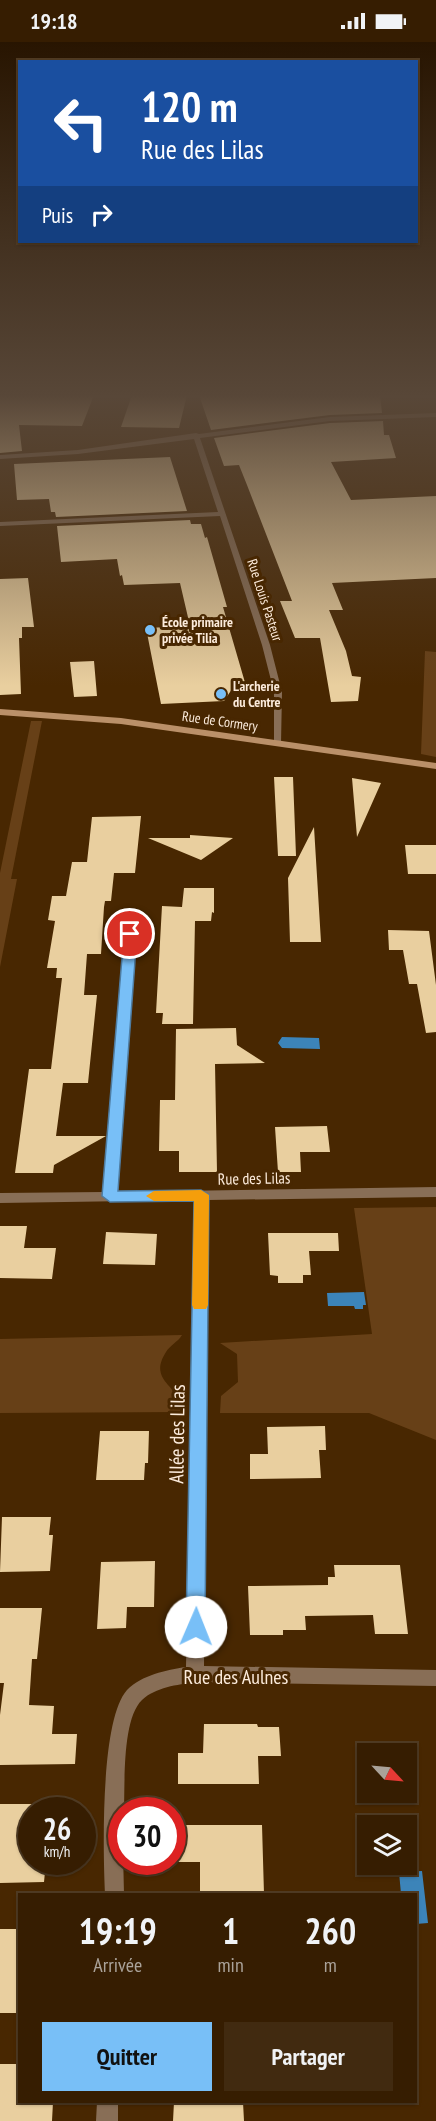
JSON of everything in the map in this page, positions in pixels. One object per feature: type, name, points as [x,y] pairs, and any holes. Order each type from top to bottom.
[{"type":"main road","name":"Rue de Cormery","points":[[0,712],[121,721],[436,766]]},
{"type":"street","name":"Rue Louis Pasteur","points":[[215,492],[266,645],[278,692],[278,742]]},
{"type":"street","points":[[0,524],[223,514]]},
{"type":"street","points":[[110,1196],[130,934]]},
{"type":"street","name":"Rue des Lilas","points":[[0,1198],[436,1192]]},
{"type":"street","name":"Allée des Lilas","points":[[195,1674],[201,1195]]},
{"type":"street","name":"Rue des Aulnes","points":[[114,1893],[118,1744],[122,1718],[130,1701],[147,1686],[170,1678],[195,1674],[436,1678]]},
{"type":"street","points":[[107,2121],[108,2103]]},
{"type":"shaded area","points":[[425,651],[436,652],[436,757],[421,754]]},
{"type":"shaded area","points":[[31,721],[42,721],[11,879],[17,879],[0,967],[0,873]]},
{"type":"shaded area","points":[[436,1207],[436,1440],[369,1413],[220,1413],[221,1396],[238,1382],[237,1354],[220,1343],[372,1334],[354,1208]]},
{"type":"shaded area","points":[[182,1335],[166,1352],[160,1368],[164,1380],[181,1401],[182,1412],[0,1413],[0,1339]]},
{"type":"water","points":[[282,1037],[319,1038],[320,1049],[282,1048],[278,1043]]},
{"type":"water","points":[[364,1292],[366,1305],[363,1305],[363,1309],[355,1309],[354,1306],[328,1306],[327,1293]]},
{"type":"water","points":[[417,1871],[422,1871],[428,1923],[417,1924],[417,1893],[401,1893],[399,1875],[417,1875]]},
{"type":"building","points":[[16,492],[181,492],[187,511],[56,517],[55,512],[51,512],[49,499],[17,500]]},
{"type":"building","points":[[250,492],[347,492],[351,500],[436,496],[436,578],[332,583],[343,610],[329,610],[346,651],[352,676],[361,677],[358,701],[331,702],[320,638],[295,638],[280,601],[292,601]]},
{"type":"building","points":[[190,520],[191,524],[201,524],[205,538],[207,537],[227,607],[223,607],[246,686],[234,686],[224,701],[161,704],[146,628],[190,626],[180,583],[124,585],[117,559],[61,562],[57,526]]},
{"type":"building","points":[[28,578],[34,627],[22,627],[22,638],[19,638],[21,694],[0,695],[0,579]]},
{"type":"building","points":[[94,661],[97,696],[74,697],[70,662]]},
{"type":"building","points":[[274,777],[293,777],[296,856],[278,856]]},
{"type":"building","points":[[352,778],[381,783],[357,837]]},
{"type":"building","points":[[141,816],[135,873],[114,873],[111,901],[105,901],[104,907],[101,954],[87,954],[84,995],[97,995],[88,1083],[63,1083],[56,1136],[106,1136],[54,1165],[53,1173],[15,1173],[29,1069],[51,1069],[62,978],[56,978],[57,968],[47,968],[55,921],[48,920],[52,896],[66,896],[72,862],[87,862],[92,817]]},
{"type":"building","points":[[314,827],[321,942],[290,942],[288,878]]},
{"type":"building","points":[[190,835],[233,838],[201,860],[148,838],[190,838]]},
{"type":"building","points":[[405,845],[436,845],[436,874],[408,874]]},
{"type":"building","points":[[184,888],[214,888],[214,913],[212,912],[211,921],[195,921],[193,1024],[162,1024],[163,1013],[156,1013],[162,906],[182,907]]},
{"type":"building","points":[[388,930],[429,931],[436,985],[436,1032],[426,1033],[417,984],[409,984],[403,950],[389,950]]},
{"type":"building","points":[[236,1028],[237,1045],[265,1063],[215,1064],[217,1172],[179,1172],[179,1151],[159,1151],[160,1100],[175,1100],[176,1029]]},
{"type":"building","points":[[327,1126],[330,1152],[300,1152],[301,1172],[278,1172],[275,1127]]},
{"type":"building","points":[[0,1226],[27,1226],[24,1248],[56,1248],[52,1279],[0,1278]]},
{"type":"building","points":[[106,1232],[157,1234],[155,1265],[103,1264]]},
{"type":"building","points":[[268,1233],[338,1233],[339,1251],[309,1251],[311,1275],[303,1275],[303,1283],[278,1283],[278,1276],[270,1275]]},
{"type":"building","points":[[325,1426],[326,1450],[319,1450],[321,1478],[250,1479],[250,1454],[268,1454],[267,1427]]},
{"type":"building","points":[[100,1431],[149,1431],[148,1463],[145,1463],[144,1480],[96,1480]]},
{"type":"building","points":[[2,1517],[51,1517],[49,1535],[53,1535],[50,1571],[0,1572]]},
{"type":"building","points":[[155,1561],[154,1607],[127,1607],[126,1628],[97,1629],[101,1562]]},
{"type":"building","points":[[334,1565],[400,1565],[408,1634],[375,1634],[373,1615],[305,1616],[306,1630],[283,1630],[283,1635],[250,1635],[248,1586],[328,1585],[328,1577],[335,1577]]},
{"type":"building","points":[[0,1608],[42,1608],[37,1659],[32,1659],[29,1705],[54,1706],[52,1734],[77,1734],[75,1764],[0,1765],[0,1715],[4,1683],[0,1683]]},
{"type":"building","points":[[204,1724],[257,1724],[258,1727],[279,1727],[281,1756],[258,1756],[259,1784],[178,1784],[178,1753],[203,1753]]},
{"type":"building","points":[[0,1804],[18,1804],[18,1875],[45,1875],[44,1882],[0,1883]]},
{"type":"building","points":[[186,1825],[262,1825],[264,1893],[200,1893],[200,1862],[186,1862]]},
{"type":"building","points":[[0,1929],[18,1929],[18,2013],[0,2013]]},
{"type":"building","points":[[0,2064],[18,2064],[18,2103],[53,2103],[52,2121],[0,2121]]},
{"type":"building","points":[[174,2103],[243,2103],[244,2121],[173,2121]]},
{"type":"slow traffic","points":[[154,1196],[201,1195],[200,1305]]},
{"type":"place","name":"École primaire privée Tilia","points":[[150,630]]},
{"type":"place","name":"L'archerie du Centre","points":[[221,694]]},
{"type":"route","points":[[130,934],[110,1196],[201,1195],[196,1627]]}]
